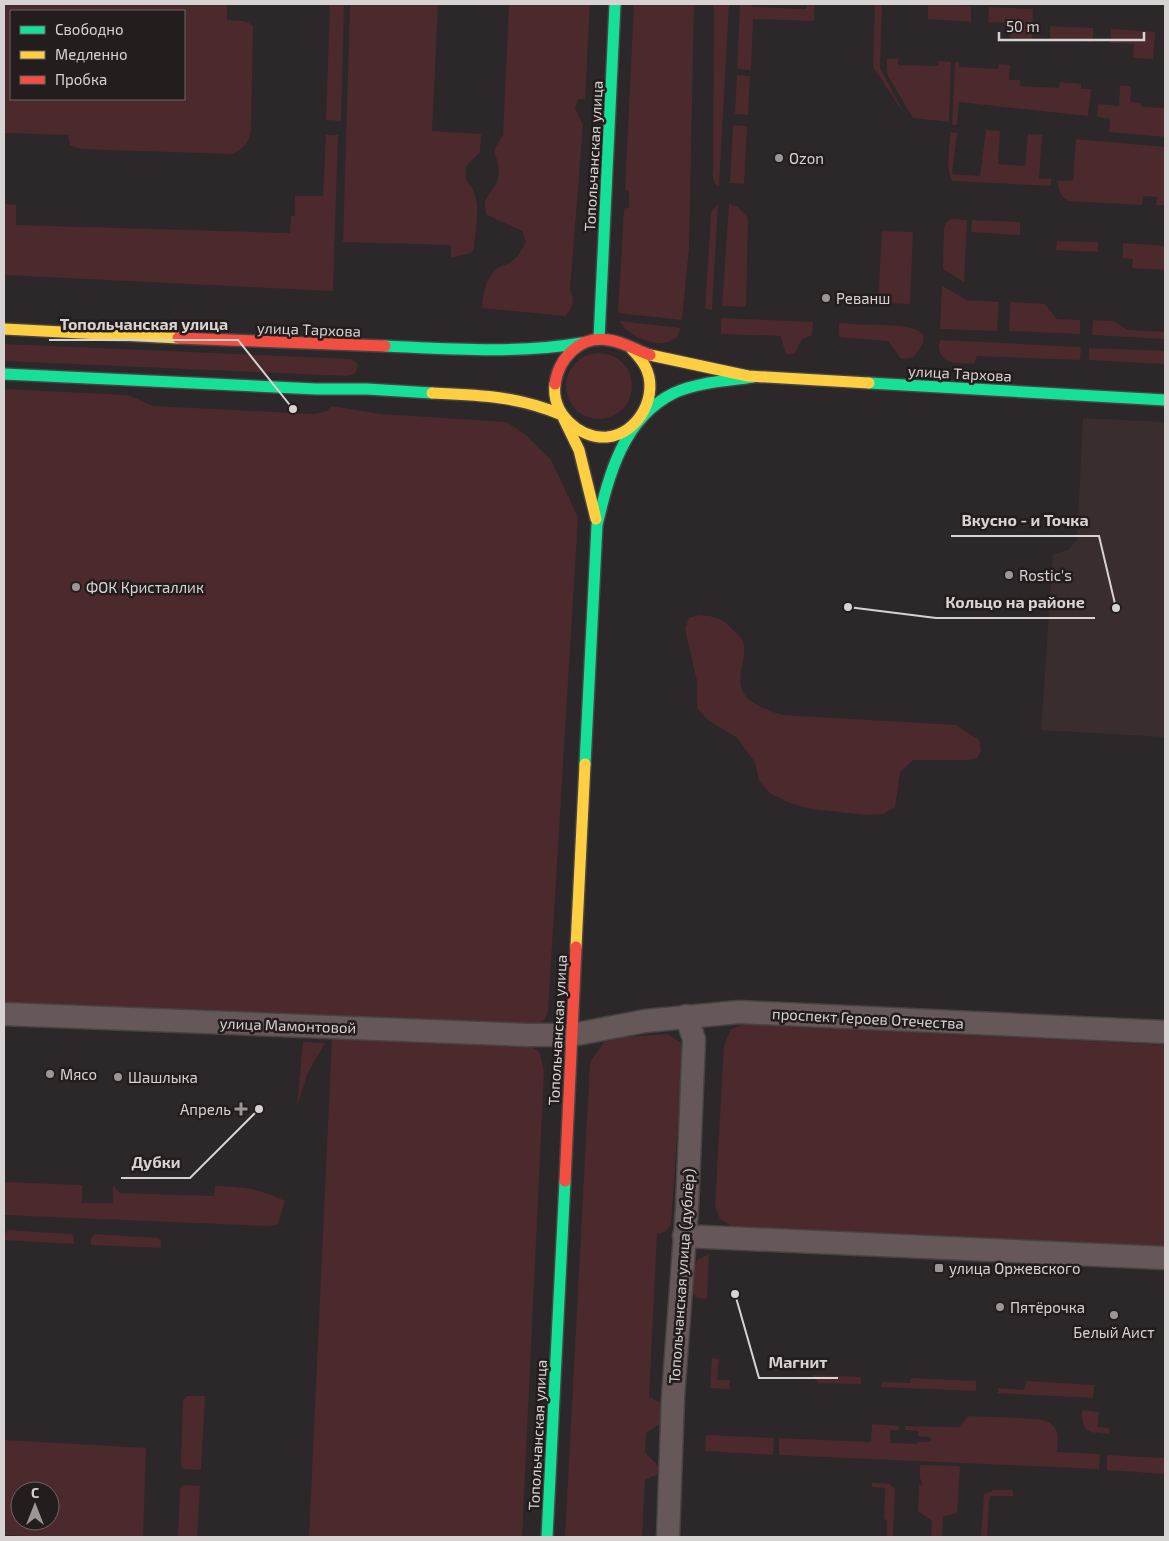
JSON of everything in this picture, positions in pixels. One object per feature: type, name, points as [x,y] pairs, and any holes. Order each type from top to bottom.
[{"type":"main road","name":"Топольчанская улица","points":[[600,339],[614,4]]},
{"type":"main road","name":"улица Тархова","points":[[4,329],[370,350],[534,350],[582,344]]},
{"type":"main road","points":[[600,339],[613,340],[631,348],[642,360],[650,375],[650,397],[647,408],[641,417],[624,432],[602,436],[590,435],[570,424],[562,415],[555,396],[554,385],[559,365],[566,356],[582,344],[600,339]]},
{"type":"main road","name":"улица Тархова","points":[[631,348],[673,361],[753,377],[1165,400]]},
{"type":"main road","points":[[4,374],[316,389],[368,385],[514,398],[562,415]]},
{"type":"main road","name":"улица Тархова","points":[[641,417],[663,400],[688,388],[753,377]]},
{"type":"main road","name":"Топольчанская улица","points":[[562,415],[578,450],[597,525]]},
{"type":"main road","name":"Топольчанская улица","points":[[547,1537],[597,525],[612,468],[625,440],[641,417]]},
{"type":"street","name":"проспект Героев Отечества","points":[[572,1035],[645,1021],[739,1012],[1165,1032]]},
{"type":"street","name":"улица Мамонтовой","points":[[4,1014],[528,1035],[572,1035]]},
{"type":"street","name":"Топольчанская улица (дублёр)","points":[[668,1537],[673,1397],[687,1208],[694,1040],[686,1016]]},
{"type":"street","points":[[684,1236],[1165,1258]]},
{"type":"shaded area","points":[[4,4],[227,4],[227,20],[244,21],[253,26],[251,130],[249,138],[240,150],[232,154],[80,149],[70,145],[68,135],[4,133]]},
{"type":"shaded area","points":[[330,4],[344,4],[341,121],[326,120]]},
{"type":"shaded area","points":[[350,4],[438,4],[432,131],[481,134],[480,152],[466,166],[467,180],[475,195],[477,207],[474,248],[471,253],[451,258],[451,245],[343,242]]},
{"type":"shaded area","points":[[509,4],[590,4],[585,99],[578,99],[575,108],[583,125],[570,290],[573,300],[566,316],[482,308],[485,288],[489,278],[497,269],[515,258],[526,241],[522,231],[487,215],[485,209],[487,197],[495,187],[499,174],[494,150],[503,135]]},
{"type":"shaded area","points":[[634,4],[694,4],[689,248],[682,320],[618,313],[624,209],[629,207],[629,192],[625,189]]},
{"type":"shaded area","points":[[714,4],[729,4],[719,186],[715,184],[713,177]]},
{"type":"shaded area","points":[[740,4],[751,4],[752,7],[806,9],[807,4],[814,4],[814,21],[753,19],[751,70],[737,69]]},
{"type":"shaded area","points":[[875,4],[882,4],[880,68],[905,115],[873,67]]},
{"type":"shaded area","points":[[928,4],[971,6],[971,22],[928,19]]},
{"type":"shaded area","points":[[989,7],[1033,9],[1032,39],[1010,38],[1011,23],[988,22]]},
{"type":"shaded area","points":[[1050,26],[1093,28],[1093,42],[1050,40]]},
{"type":"shaded area","points":[[1111,29],[1155,32],[1153,59],[1133,58],[1134,44],[1110,43]]},
{"type":"shaded area","points":[[887,58],[898,59],[898,65],[938,66],[939,61],[951,62],[949,122],[913,118],[888,76]]},
{"type":"shaded area","points":[[955,62],[959,62],[959,67],[998,69],[999,64],[1010,65],[1009,80],[1020,80],[1020,86],[1059,88],[1060,82],[1081,84],[1081,89],[1091,89],[1088,116],[959,102],[957,125],[952,125]]},
{"type":"shaded area","points":[[737,75],[750,76],[748,115],[735,114]]},
{"type":"shaded area","points":[[1120,86],[1131,86],[1130,102],[1141,103],[1141,107],[1165,108],[1165,137],[1109,132],[1110,119],[1097,117],[1098,104],[1119,106]]},
{"type":"shaded area","points":[[733,125],[747,126],[744,184],[730,183]]},
{"type":"shaded area","points":[[986,130],[1000,131],[998,164],[1025,166],[1028,134],[1042,135],[1039,178],[1051,179],[1051,186],[952,181],[948,164],[950,132],[957,133],[952,174],[980,176]]},
{"type":"shaded area","points":[[326,135],[338,135],[333,291],[4,275],[4,204],[16,205],[16,225],[290,233],[291,216],[295,216],[295,196],[323,196]]},
{"type":"shaded area","points":[[1076,139],[1165,147],[1165,205],[1156,205],[1157,197],[1143,196],[1142,205],[1069,201],[1066,199],[1060,193],[1058,181],[1073,181]]},
{"type":"shaded area","points":[[718,204],[712,310],[705,309],[711,214]]},
{"type":"shaded area","points":[[729,204],[738,207],[748,218],[746,307],[722,306]]},
{"type":"shaded area","points":[[951,219],[967,220],[964,282],[943,269],[944,228]]},
{"type":"shaded area","points":[[972,220],[1020,222],[1020,235],[971,232]]},
{"type":"shaded area","points":[[882,231],[913,232],[910,304],[878,303]]},
{"type":"shaded area","points":[[1057,241],[1098,242],[1098,252],[1056,250]]},
{"type":"shaded area","points":[[1123,243],[1165,246],[1165,270],[1132,268],[1133,259],[1123,258]]},
{"type":"shaded area","points":[[942,286],[967,300],[999,302],[997,331],[940,329]]},
{"type":"shaded area","points":[[1010,302],[1045,304],[1057,319],[1080,320],[1080,334],[1009,331]]},
{"type":"shaded area","points":[[721,318],[813,322],[812,335],[802,339],[795,354],[787,354],[781,336],[721,334]]},
{"type":"shaded area","points":[[1093,320],[1114,321],[1128,330],[1165,332],[1165,339],[1092,335]]},
{"type":"shaded area","points":[[620,321],[681,328],[676,338],[665,343],[655,343],[631,334]]},
{"type":"shaded area","points":[[839,323],[901,326],[918,330],[924,340],[921,348],[912,358],[901,359],[888,341],[839,337]]},
{"type":"shaded area","points":[[941,340],[1081,347],[1080,360],[977,356],[974,364],[954,363],[942,356],[939,349]]},
{"type":"shaded area","points":[[4,344],[352,359],[358,365],[355,373],[347,376],[4,361]]},
{"type":"shaded area","points":[[1089,348],[1165,351],[1165,364],[1089,360]]},
{"type":"shaded area","points":[[599,353],[611,356],[622,363],[629,374],[632,386],[629,398],[622,409],[611,416],[599,419],[587,416],[576,409],[569,398],[566,386],[569,374],[576,363],[587,356]]},
{"type":"shaded area","points":[[4,389],[128,395],[153,406],[314,414],[327,411],[331,406],[381,414],[507,422],[526,435],[551,460],[578,517],[548,1012],[545,1019],[536,1027],[4,1002]]},
{"type":"shaded area","points":[[1083,418],[1165,422],[1165,737],[1041,730],[1053,554],[1068,550],[1077,539]]},
{"type":"shaded area","points":[[699,615],[722,620],[741,639],[744,654],[740,680],[741,686],[746,696],[760,706],[782,715],[956,725],[979,740],[981,750],[977,758],[967,760],[913,760],[900,772],[895,807],[883,814],[866,815],[811,809],[790,803],[770,793],[759,781],[755,762],[736,737],[709,721],[697,708],[697,681],[685,629],[689,618]]},
{"type":"shaded area","points":[[745,1024],[1165,1045],[1165,1251],[734,1228],[720,1219],[715,1206],[724,1046],[731,1029]]},
{"type":"shaded area","points":[[668,1034],[681,1043],[683,1050],[671,1224],[665,1232],[657,1234],[649,1397],[660,1402],[662,1408],[661,1423],[646,1433],[645,1452],[659,1467],[657,1474],[645,1480],[642,1537],[565,1537],[590,1062],[604,1042],[625,1037]]},
{"type":"shaded area","points":[[332,1038],[532,1047],[540,1053],[544,1072],[522,1537],[309,1537]]},
{"type":"shaded area","points":[[303,1042],[325,1043],[307,1074],[297,1108]]},
{"type":"shaded area","points":[[4,1182],[82,1185],[82,1203],[113,1203],[113,1185],[120,1193],[214,1196],[215,1186],[234,1187],[259,1191],[285,1201],[278,1224],[269,1226],[4,1215]]},
{"type":"shaded area","points":[[8,1230],[71,1234],[74,1237],[74,1244],[4,1240]]},
{"type":"shaded area","points":[[95,1234],[158,1238],[161,1241],[161,1248],[91,1245],[91,1238]]},
{"type":"shaded area","points":[[709,1254],[707,1299],[697,1298],[693,1293],[695,1266],[697,1260]]},
{"type":"shaded area","points":[[712,1358],[719,1359],[717,1380],[730,1380],[730,1389],[710,1388]]},
{"type":"shaded area","points":[[813,1375],[861,1377],[861,1384],[818,1383]]},
{"type":"shaded area","points":[[911,1378],[976,1381],[976,1391],[881,1387],[882,1382],[910,1383]]},
{"type":"shaded area","points":[[1027,1381],[1094,1385],[1093,1398],[998,1393],[998,1388],[1024,1390]]},
{"type":"shaded area","points":[[187,1396],[205,1396],[201,1470],[183,1469],[181,1465],[183,1400]]},
{"type":"shaded area","points":[[1082,1410],[1099,1412],[1098,1427],[1109,1428],[1109,1434],[1091,1432],[1085,1428]]},
{"type":"shaded area","points":[[968,1416],[1040,1419],[1047,1421],[1057,1431],[1057,1452],[1100,1454],[1099,1469],[779,1455],[779,1438],[871,1442],[872,1424],[899,1426],[899,1430],[890,1430],[891,1443],[917,1444],[917,1442],[931,1442],[931,1437],[918,1436],[918,1431],[905,1430],[905,1426],[959,1427]]},
{"type":"shaded area","points":[[706,1435],[774,1438],[773,1455],[705,1451]]},
{"type":"shaded area","points":[[4,1440],[146,1448],[143,1537],[4,1535]]},
{"type":"shaded area","points":[[1107,1455],[1165,1458],[1165,1474],[1107,1470]]},
{"type":"shaded area","points":[[920,1465],[960,1466],[957,1513],[943,1517],[942,1537],[931,1537],[932,1521],[918,1511],[919,1485],[922,1485]]},
{"type":"shaded area","points":[[872,1483],[890,1484],[895,1490],[893,1537],[887,1537],[887,1520],[884,1519],[885,1488],[872,1487]]},
{"type":"shaded area","points":[[183,1485],[200,1486],[197,1537],[178,1537],[180,1489]]},
{"type":"shaded area","points":[[994,1490],[1013,1490],[1013,1496],[991,1496],[989,1500],[987,1537],[981,1537],[984,1494]]},
{"type":"traffic: fast","points":[[599,339],[615,4]]},
{"type":"traffic: fast","points":[[385,346],[508,350],[582,343]]},
{"type":"traffic: fast","points":[[4,374],[432,393]]},
{"type":"traffic: fast","points":[[585,764],[597,525],[613,468],[630,433],[642,417],[657,404],[683,389],[703,384],[753,377]]},
{"type":"traffic: fast","points":[[869,383],[1165,400]]},
{"type":"traffic: fast","points":[[547,1537],[565,1181]]},
{"type":"traffic: slow","points":[[4,329],[178,338]]},
{"type":"traffic: slow","points":[[555,384],[557,405],[562,414],[577,429],[586,434],[607,437],[629,429],[644,411],[650,388],[645,366],[631,348]]},
{"type":"traffic: slow","points":[[650,355],[748,376],[869,383]]},
{"type":"traffic: slow","points":[[432,393],[514,400],[562,415],[579,450],[596,519]]},
{"type":"traffic: slow","points":[[576,947],[585,764]]},
{"type":"traffic: jam","points":[[178,338],[385,346]]},
{"type":"traffic: jam","points":[[555,384],[557,374],[566,357],[573,350],[589,341],[599,339],[614,341],[650,355]]},
{"type":"traffic: jam","points":[[565,1181],[576,947]]},
{"type":"place","name":"Ozon","points":[[779,158]]},
{"type":"place","name":"Реванш","points":[[826,298]]},
{"type":"place","name":"Топольчанская улица","points":[[293,409]]},
{"type":"place","name":"Rostic's","points":[[1009,575]]},
{"type":"place","name":"ФОК Кристаллик","points":[[76,587]]},
{"type":"place","name":"Кольцо на районе","points":[[848,607]]},
{"type":"place","name":"Вкусно - и Точка","points":[[1116,608]]},
{"type":"place","name":"Мясо","points":[[50,1074]]},
{"type":"place","name":"Шашлыка","points":[[118,1077]]},
{"type":"place","name":"Апрель","points":[[241,1109]]},
{"type":"place","name":"Дубки","points":[[259,1109]]},
{"type":"place","name":"улица Оржевского","points":[[939,1268]]},
{"type":"place","name":"Магнит","points":[[735,1294]]},
{"type":"place","name":"Пятёрочка","points":[[1000,1307]]},
{"type":"place","name":"Белый Аист","points":[[1114,1315]]}]
